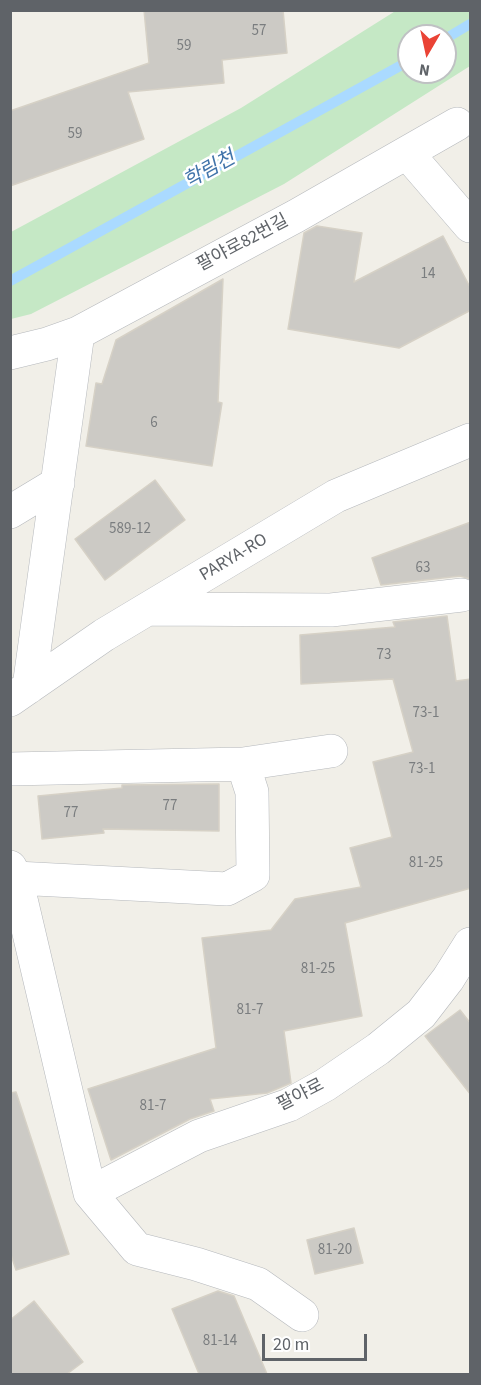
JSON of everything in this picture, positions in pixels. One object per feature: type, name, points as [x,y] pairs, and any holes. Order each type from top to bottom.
[{"type":"street","name":"팔야로82번길","points":[[10,353],[47,344],[78,333],[296,216],[457,124]]},
{"type":"street","points":[[407,153],[471,226]]},
{"type":"street","points":[[20,694],[58,483],[78,333]]},
{"type":"street","name":"PARYA-RO","points":[[20,694],[104,635],[336,496],[471,440]]},
{"type":"street","points":[[10,512],[58,483]]},
{"type":"street","points":[[148,609],[331,610],[462,595]]},
{"type":"street","points":[[10,769],[243,764],[331,751]]},
{"type":"street","points":[[243,764],[252,792],[253,875],[226,889],[13,873],[90,1193],[136,1249],[196,1264],[258,1284],[302,1315]]},
{"type":"street","name":"팔야로","points":[[90,1193],[200,1136],[289,1105],[334,1079],[378,1049],[421,1014],[471,944]]},
{"type":"green space","points":[[397,10],[470,11],[470,66],[457,74],[457,24],[397,24],[397,84],[442,84],[284,184],[31,314],[11,319],[11,232],[241,108]]},
{"type":"building","points":[[144,10],[283,10],[287,53],[222,60],[224,83],[128,92],[144,139],[10,186],[10,111],[149,63]]},
{"type":"building","points":[[317,226],[362,233],[354,282],[443,236],[471,289],[471,310],[399,348],[288,329],[304,233]]},
{"type":"building","points":[[223,279],[218,402],[222,403],[212,466],[86,446],[96,383],[102,384],[116,340]]},
{"type":"building","points":[[155,480],[185,520],[105,580],[75,539]]},
{"type":"building","points":[[471,522],[471,579],[460,576],[381,585],[372,558]]},
{"type":"building","points":[[447,616],[456,681],[471,679],[471,888],[345,923],[362,1016],[284,1031],[291,1083],[267,1093],[210,1099],[214,1111],[190,1119],[111,1160],[88,1089],[216,1048],[202,938],[271,930],[295,899],[361,887],[350,848],[392,837],[373,762],[413,752],[393,679],[301,684],[300,635],[395,627],[393,622]]},
{"type":"building","points":[[219,784],[219,831],[103,829],[104,833],[42,839],[38,796],[122,788],[122,785]]},
{"type":"building","points":[[460,1010],[471,1024],[471,1095],[425,1036]]},
{"type":"building","points":[[16,1092],[69,1254],[16,1270],[10,1252],[10,1093]]},
{"type":"building","points":[[354,1228],[363,1263],[315,1274],[307,1240]]},
{"type":"building","points":[[218,1291],[234,1296],[267,1374],[199,1374],[172,1309]]},
{"type":"building","points":[[34,1301],[83,1362],[67,1374],[10,1374],[10,1320]]},
{"type":"waterway","name":"학림천","points":[[457,32],[470,24]]},
{"type":"waterway","name":"학림천","points":[[10,281],[397,68]]}]
